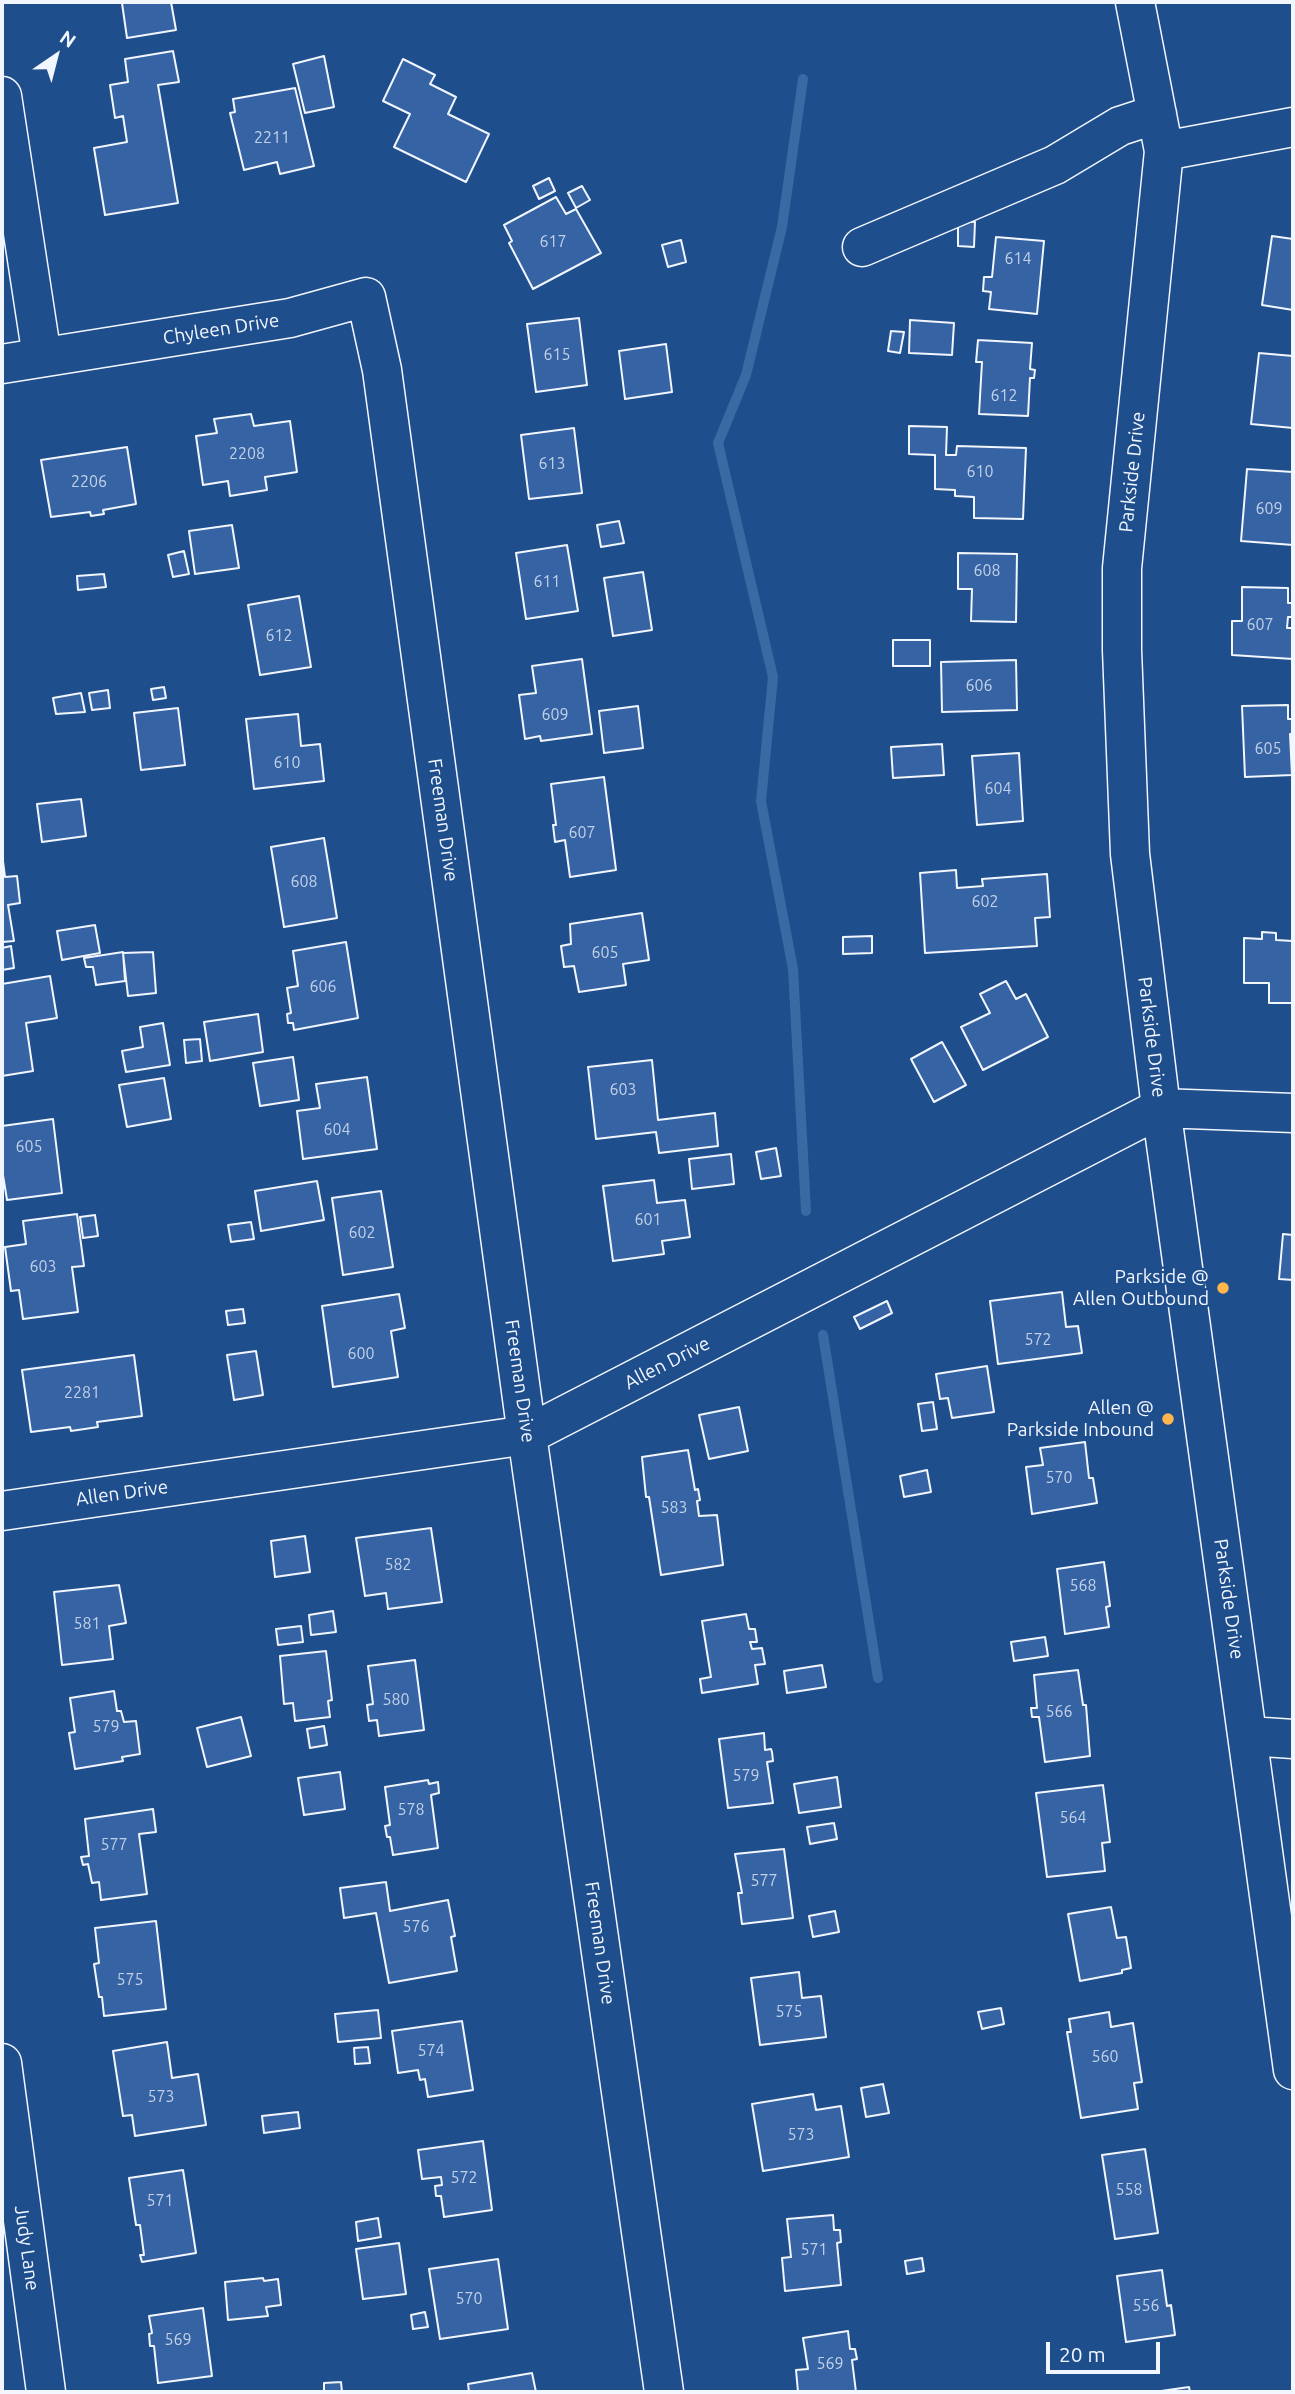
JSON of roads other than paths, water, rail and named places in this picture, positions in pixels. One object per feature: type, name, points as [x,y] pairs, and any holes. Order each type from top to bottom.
[{"type":"street","name":"Parkside Drive","points":[[1135,2],[1160,132],[1122,568],[1122,650],[1130,854],[1161,1108],[1293,2070]]},
{"type":"street","points":[[2,96],[42,357]]},
{"type":"street","points":[[862,247],[1055,165],[1120,126],[1160,132],[1293,127]]},
{"type":"street","name":"Chyleen Drive","points":[[2,364],[290,318],[366,297],[382,370]]},
{"type":"street","name":"Freeman Drive","points":[[382,370],[527,1435],[664,2392]]},
{"type":"street","name":"Allen Drive","points":[[2,1510],[527,1435],[1161,1108],[1293,1113]]},
{"type":"street","points":[[1248,1736],[1293,1738]]},
{"type":"street","name":"Judy Lane","points":[[2,2063],[46,2392]]},
{"type":"waterway","points":[[803,79],[782,227],[746,375],[718,443],[773,677],[761,801],[793,969],[806,1211]]},
{"type":"waterway","points":[[823,1335],[878,1678]]},
{"type":"place","name":"Parkside @ Allen Outbound","points":[[1223,1288]]},
{"type":"place","name":"Allen @ Parkside Inbound","points":[[1168,1419]]}]
